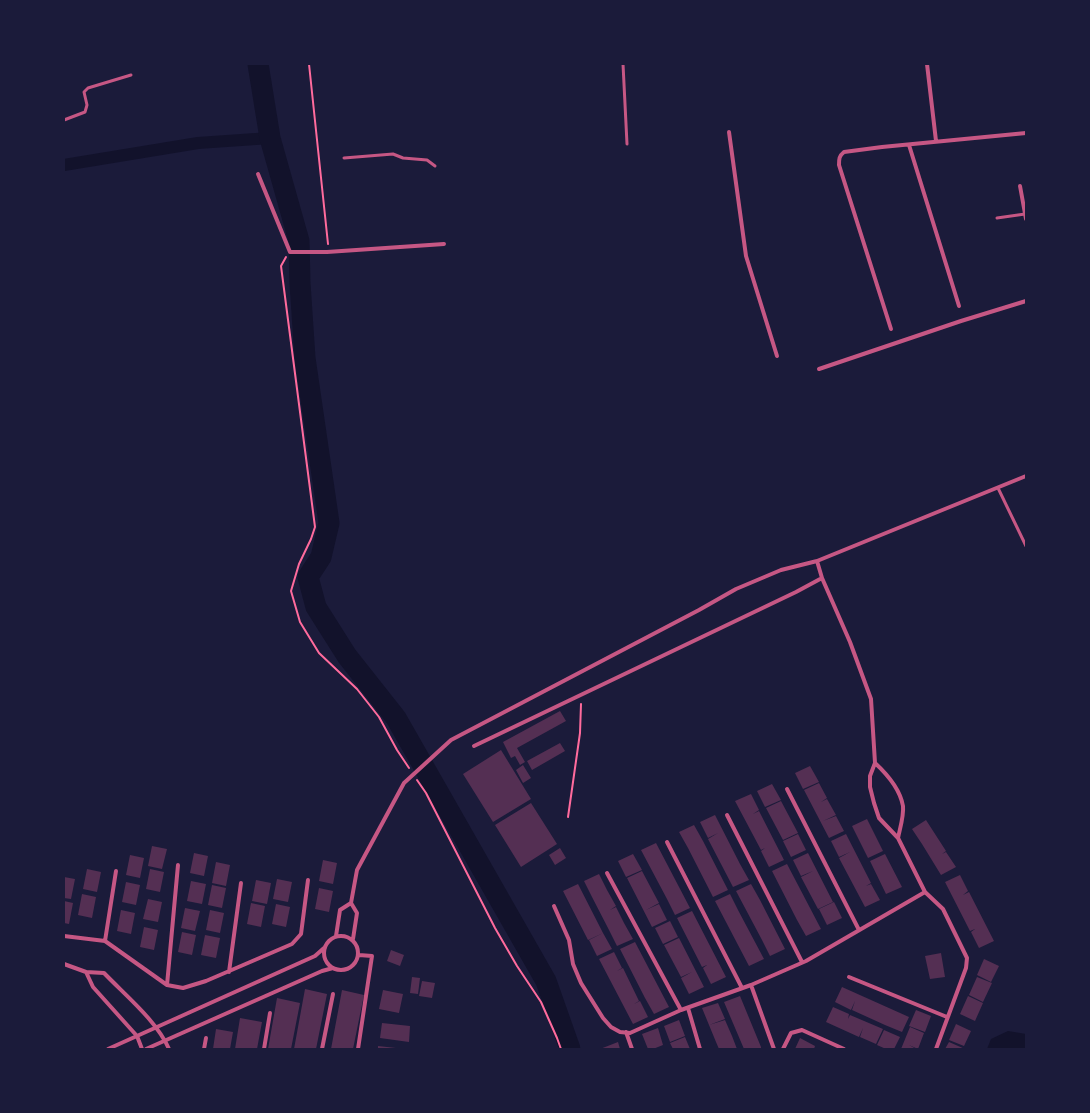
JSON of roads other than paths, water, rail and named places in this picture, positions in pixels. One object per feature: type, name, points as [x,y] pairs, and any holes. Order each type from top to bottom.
[{"type":"street","points":[[927,64],[936,141]]},
{"type":"street","points":[[729,132],[746,256],[777,356]]},
{"type":"street","points":[[891,329],[839,165],[839,159],[844,152],[936,141],[1026,133]]},
{"type":"street","points":[[909,145],[959,306]]},
{"type":"street","points":[[258,174],[290,252],[328,252],[444,244]]},
{"type":"street","points":[[1020,186],[1026,219]]},
{"type":"street","points":[[819,369],[961,321],[1026,301]]},
{"type":"street","points":[[353,940],[358,913],[351,903],[357,870],[404,783],[451,740],[699,610],[736,589],[781,570],[817,560],[1026,476]]},
{"type":"street","points":[[817,560],[822,578],[871,699],[876,763],[870,776],[870,787],[879,818],[898,838],[925,892],[943,909],[967,958],[966,968],[936,1049]]},
{"type":"street","points":[[474,746],[788,596],[822,578]]},
{"type":"street","points":[[876,763],[893,783],[903,806],[902,821],[898,838]]},
{"type":"street","points":[[787,789],[859,930]]},
{"type":"street","points":[[727,815],[802,962]]},
{"type":"street","points":[[667,842],[742,988]]},
{"type":"street","points":[[167,985],[178,865]]},
{"type":"street","points":[[105,941],[116,871]]},
{"type":"street","points":[[607,873],[681,1010]]},
{"type":"street","points":[[64,936],[105,941],[167,985],[183,988],[229,972],[292,944],[301,934],[308,880]]},
{"type":"street","points":[[229,972],[241,883]]},
{"type":"street","points":[[554,906],[569,940],[573,964],[581,983],[603,1018],[611,1027],[620,1032],[630,1033],[681,1010],[751,986],[802,962],[925,892]]},
{"type":"street","points":[[336,936],[340,910],[351,903]]},
{"type":"street","points":[[108,1049],[315,956],[324,948],[331,938],[336,936],[342,935],[353,940],[356,944],[359,955],[354,965],[350,968],[339,970],[333,968],[325,960],[324,948]]},
{"type":"street","points":[[358,1049],[372,956],[359,955]]},
{"type":"street","points":[[64,964],[86,972],[104,973],[157,1027],[169,1049]]},
{"type":"street","points":[[146,1049],[322,970],[333,968]]},
{"type":"street","points":[[86,972],[93,987],[137,1036],[142,1049]]},
{"type":"street","points":[[849,977],[947,1017]]},
{"type":"street","points":[[751,986],[774,1049]]},
{"type":"street","points":[[322,1049],[333,994]]},
{"type":"street","points":[[688,1008],[700,1049]]},
{"type":"street","points":[[264,1049],[270,1013]]},
{"type":"street","points":[[783,1049],[791,1033],[802,1030],[844,1049]]},
{"type":"street","points":[[626,1032],[632,1049]]},
{"type":"street","points":[[204,1049],[206,1038]]},
{"type":"lane","points":[[623,64],[627,144]]},
{"type":"lane","points":[[64,120],[85,112],[87,105],[84,92],[88,88],[131,75]]},
{"type":"lane","points":[[344,158],[393,154],[403,158],[428,160],[435,166]]},
{"type":"lane","points":[[997,218],[1025,214]]},
{"type":"lane","points":[[998,488],[1026,546]]},
{"type":"waterway","points":[[258,64],[270,138],[299,241],[305,358],[329,523],[321,557],[308,577],[316,607],[347,656],[396,718],[546,981],[570,1049]]},
{"type":"waterway","points":[[64,165],[198,143],[270,138]]}]
